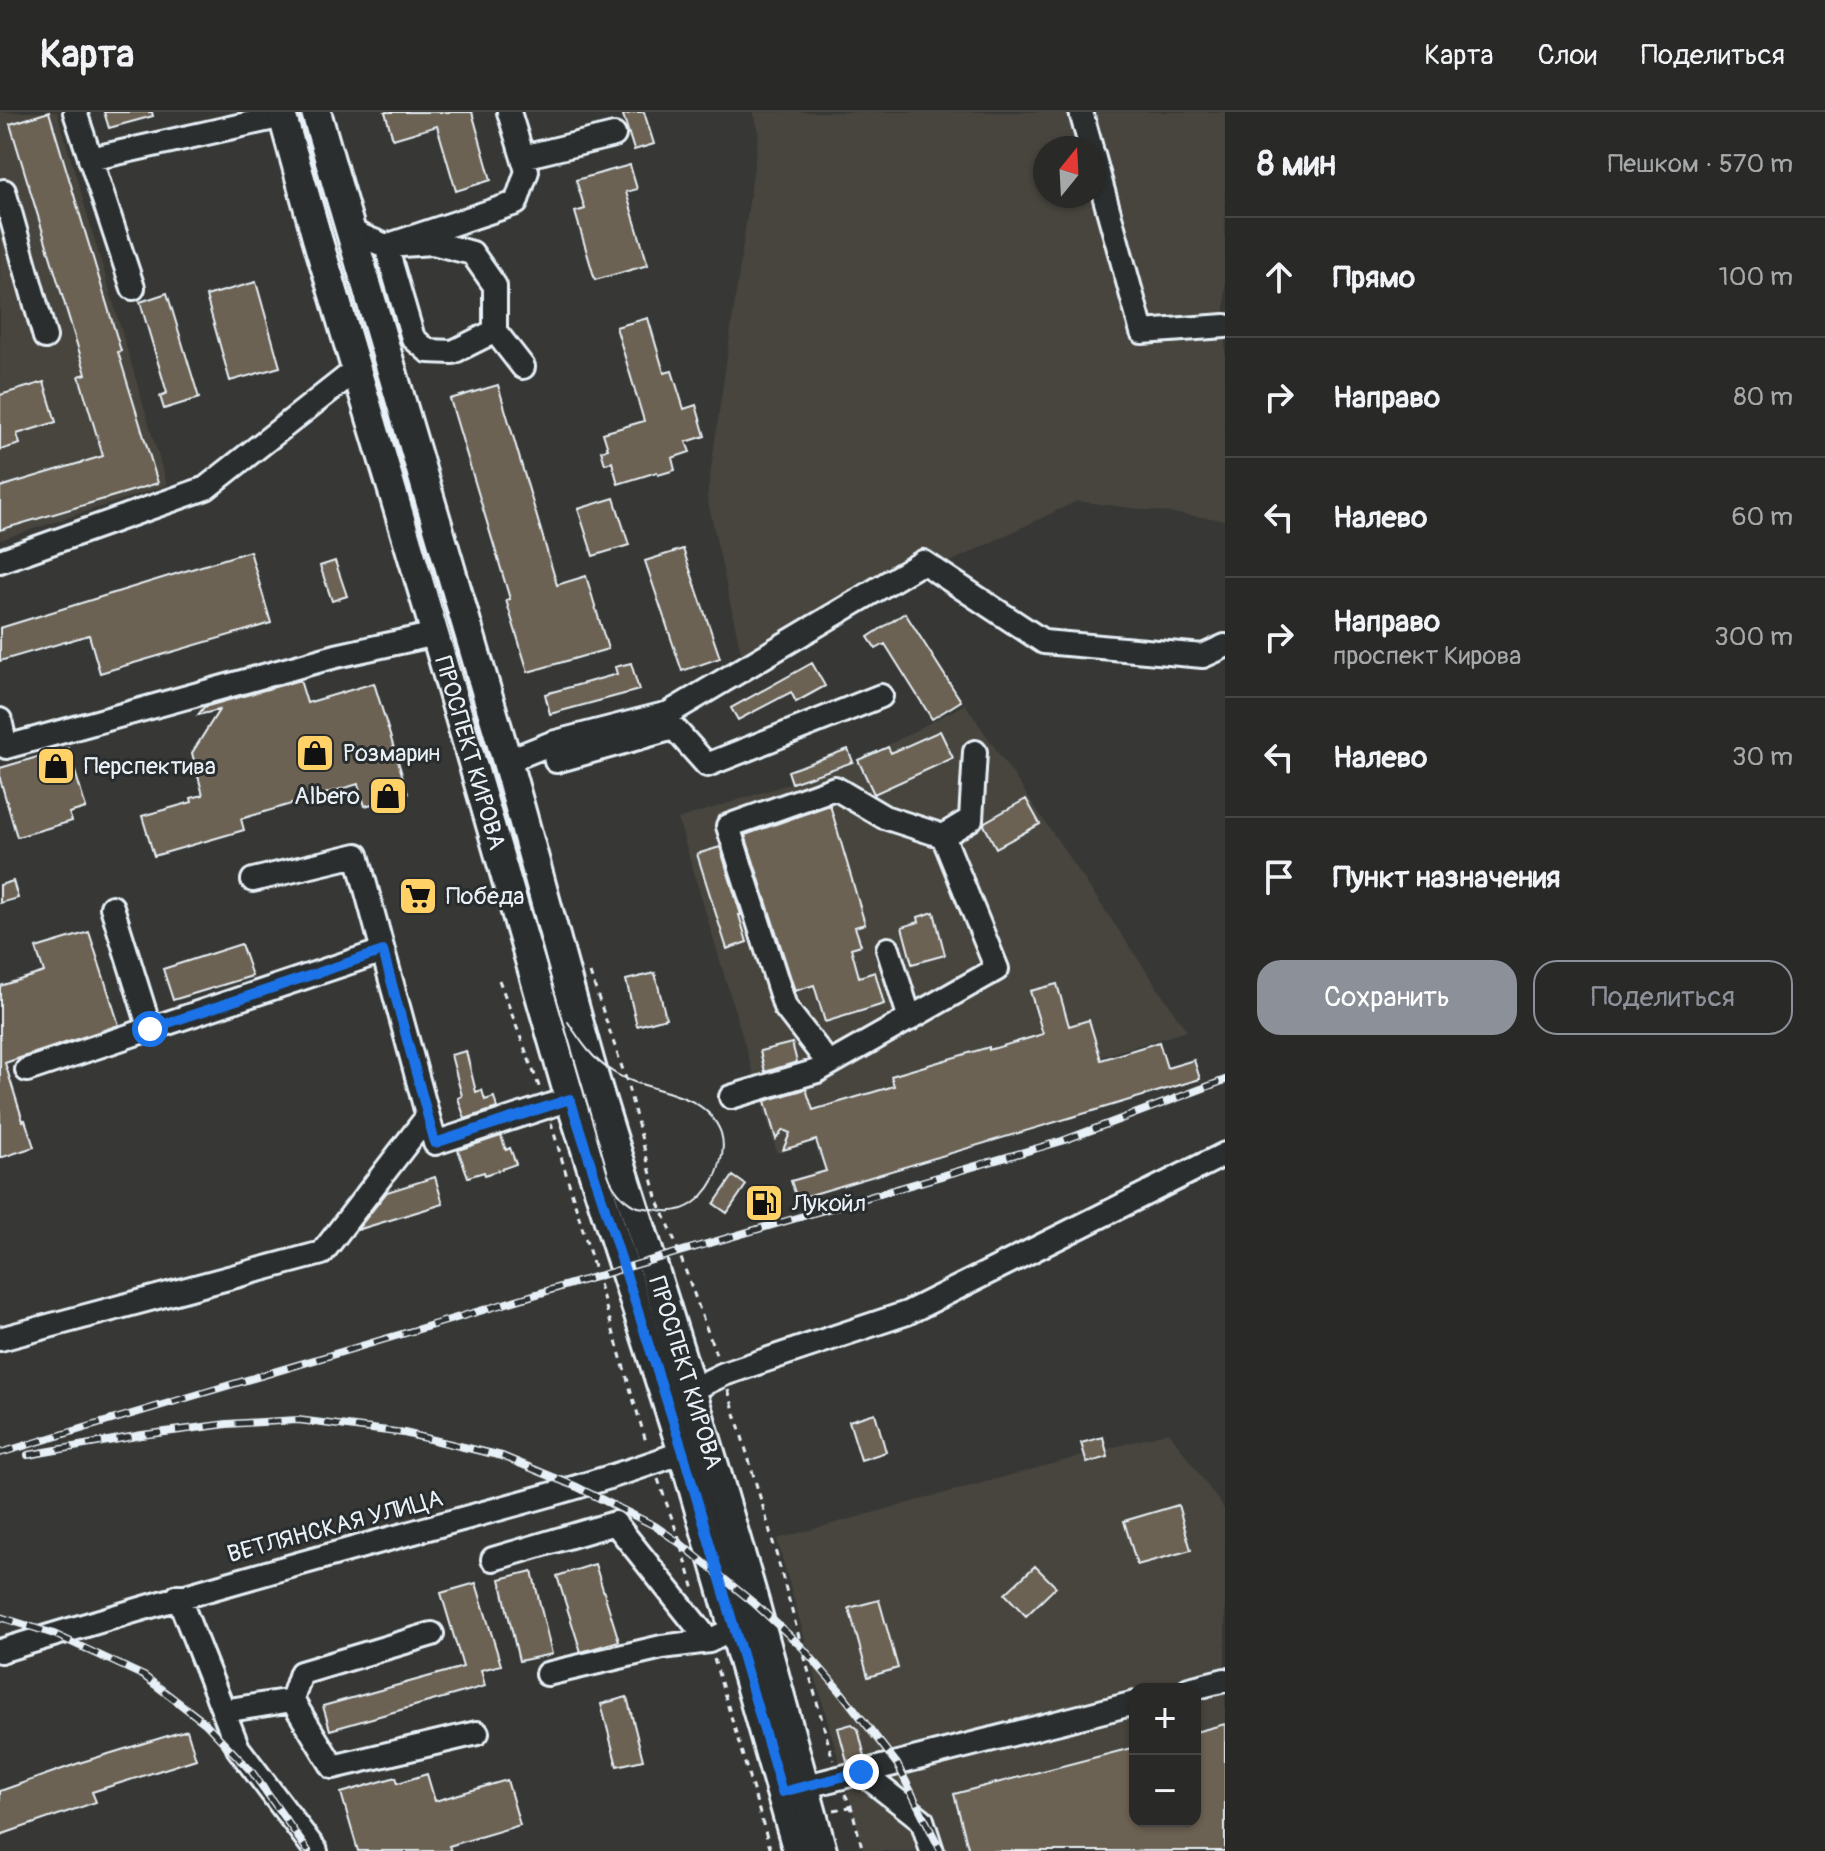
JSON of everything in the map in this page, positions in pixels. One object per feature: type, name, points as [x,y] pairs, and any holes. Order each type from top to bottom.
[{"type":"main road","name":"ПРОСПЕКТ КИРОВА","points":[[316,112],[507,761],[591,1069],[755,1604],[793,1790],[798,1851]]},
{"type":"main road","name":"ПРОСПЕКТ КИРОВА","points":[[283,114],[436,634],[558,1103],[683,1452],[722,1635],[822,1851]]},
{"type":"main road","points":[[317,238],[352,232]]},
{"type":"main road","points":[[357,369],[388,362]]},
{"type":"street","points":[[75,112],[133,288]]},
{"type":"street","points":[[386,246],[516,203],[527,171],[509,112]]},
{"type":"street","points":[[1081,112],[1088,136]]},
{"type":"street","points":[[90,159],[283,114]]},
{"type":"street","points":[[523,157],[614,135]]},
{"type":"street","points":[[0,192],[4,191],[45,337]]},
{"type":"street","points":[[1105,198],[1142,332],[1225,326]]},
{"type":"street","points":[[352,232],[386,246],[433,243],[472,253],[495,286],[495,331],[523,367]]},
{"type":"street","points":[[386,246],[413,338],[428,351],[453,352],[495,331]]},
{"type":"street","points":[[0,561],[206,488],[357,369]]},
{"type":"street","points":[[507,761],[552,743],[669,713],[923,562],[1044,642],[1203,656],[1225,646]]},
{"type":"street","points":[[0,720],[6,747],[336,656],[436,634]]},
{"type":"street","points":[[552,743],[556,761],[674,728],[707,765],[881,696]]},
{"type":"street","points":[[829,1064],[785,1007],[728,826],[835,788],[884,817],[943,836],[971,819],[975,752]]},
{"type":"street","points":[[731,1097],[817,1071],[997,969],[943,836]]},
{"type":"street","points":[[253,880],[357,855],[435,1143],[558,1103]]},
{"type":"street","points":[[112,907],[150,1029]]},
{"type":"street","points":[[888,949],[910,1019]]},
{"type":"street","points":[[27,1070],[383,951]]},
{"type":"street","points":[[0,1339],[322,1253],[427,1117]]},
{"type":"street","points":[[691,1390],[724,1374],[907,1313],[1223,1160]]},
{"type":"street","name":"ВЕТЛЯНСКАЯ УЛИЦА","points":[[0,1651],[178,1596],[562,1491],[683,1452]]},
{"type":"street","points":[[493,1559],[615,1523],[722,1635]]},
{"type":"street","points":[[178,1596],[238,1748],[316,1851]]},
{"type":"street","points":[[432,1634],[301,1673],[292,1700],[333,1767],[477,1733]]},
{"type":"street","points":[[547,1674],[722,1635]]},
{"type":"street","points":[[1201,1686],[1225,1680]]},
{"type":"street","points":[[223,1711],[292,1700]]},
{"type":"street","points":[[793,1790],[1129,1705]]},
{"type":"street","points":[[861,1772],[922,1820],[932,1851]]},
{"type":"path","points":[[590,973],[626,1079],[658,1201],[724,1374],[838,1778],[851,1806],[863,1851]]},
{"type":"path","points":[[499,980],[558,1103],[652,1463],[697,1599]]},
{"type":"path","points":[[722,1635],[771,1851]]},
{"type":"shaded area","points":[[0,112],[57,112],[167,485],[0,540]]},
{"type":"shaded area","points":[[753,112],[1225,112],[1225,520],[1077,501],[743,662],[707,497],[759,132]]},
{"type":"shaded area","points":[[965,704],[1187,1031],[777,1153],[678,819],[855,763]]},
{"type":"shaded area","points":[[1169,1432],[1225,1510],[1225,1851],[864,1851],[777,1539]]},
{"type":"building","points":[[49,112],[158,483],[0,530],[0,487],[103,456],[79,376],[86,374],[10,124]]},
{"type":"building","points":[[104,112],[152,112],[153,116],[109,128]]},
{"type":"building","points":[[385,112],[472,112],[491,180],[456,191],[437,126],[393,139]]},
{"type":"building","points":[[644,112],[654,144],[634,150],[623,115]]},
{"type":"building","points":[[630,165],[637,189],[626,192],[648,265],[595,280],[575,212],[585,209],[576,180]]},
{"type":"building","points":[[256,282],[280,367],[230,381],[206,296]]},
{"type":"building","points":[[167,293],[199,398],[164,409],[160,396],[167,393],[140,302]]},
{"type":"building","points":[[648,318],[664,373],[672,371],[684,409],[696,405],[705,436],[686,442],[690,452],[672,458],[675,470],[618,484],[612,462],[605,464],[601,451],[608,449],[603,433],[644,421],[616,327]]},
{"type":"building","points":[[44,382],[56,422],[17,434],[20,444],[0,450],[0,395]]},
{"type":"building","points":[[498,385],[557,585],[586,576],[608,649],[528,672],[506,600],[510,599],[450,399]]},
{"type":"building","points":[[614,498],[629,545],[593,556],[578,509]]},
{"type":"building","points":[[683,549],[720,658],[682,671],[645,561]]},
{"type":"building","points":[[250,551],[271,623],[100,673],[89,635],[0,661],[0,628]]},
{"type":"building","points":[[335,561],[347,596],[332,601],[320,566]]},
{"type":"building","points":[[905,613],[961,701],[932,719],[885,644],[876,649],[868,637]]},
{"type":"building","points":[[631,663],[639,690],[550,714],[545,694],[617,674],[615,667]]},
{"type":"building","points":[[812,663],[825,686],[796,702],[791,692],[738,720],[731,708]]},
{"type":"building","points":[[300,680],[307,703],[374,683],[408,794],[365,806],[358,784],[241,819],[244,830],[154,856],[142,816],[192,802],[191,798],[203,795],[192,753],[219,710],[198,715],[204,707]]},
{"type":"building","points":[[940,731],[953,758],[874,794],[858,760],[888,747],[891,753]]},
{"type":"building","points":[[68,748],[86,808],[69,813],[72,821],[17,837],[0,779],[0,768]]},
{"type":"building","points":[[848,749],[853,762],[792,783],[788,771]]},
{"type":"building","points":[[1026,799],[1040,824],[996,848],[985,822]]},
{"type":"building","points":[[830,805],[865,924],[855,927],[861,945],[851,948],[859,977],[875,972],[884,1004],[825,1022],[814,985],[795,991],[745,835]]},
{"type":"building","points":[[720,847],[747,942],[727,949],[697,854]]},
{"type":"building","points":[[13,881],[18,898],[0,903],[0,885]]},
{"type":"building","points":[[934,912],[945,955],[912,964],[902,927],[919,922],[918,917]]},
{"type":"building","points":[[89,932],[119,1025],[5,1063],[34,1147],[0,1158],[0,986],[44,972],[36,948]]},
{"type":"building","points":[[241,944],[252,976],[173,1000],[163,969]]},
{"type":"building","points":[[655,973],[666,1018],[637,1026],[626,980]]},
{"type":"building","points":[[1057,984],[1069,1026],[1089,1020],[1101,1060],[1159,1042],[1167,1068],[1194,1060],[1200,1079],[797,1199],[791,1181],[826,1171],[816,1140],[783,1150],[790,1133],[783,1130],[776,1139],[765,1101],[806,1089],[813,1110],[894,1086],[891,1076],[1043,1034],[1030,991]]},
{"type":"building","points":[[792,1043],[797,1062],[765,1072],[760,1051]]},
{"type":"building","points":[[466,1051],[476,1092],[482,1090],[485,1100],[494,1097],[497,1108],[465,1119],[451,1055]]},
{"type":"building","points":[[501,1136],[516,1164],[485,1175],[484,1172],[468,1177],[458,1150]]},
{"type":"building","points":[[733,1176],[746,1185],[727,1213],[714,1204]]},
{"type":"building","points":[[435,1177],[443,1204],[357,1230],[387,1192]]},
{"type":"building","points":[[875,1413],[886,1452],[861,1460],[849,1421]]},
{"type":"building","points":[[1103,1437],[1108,1457],[1087,1463],[1081,1443]]},
{"type":"building","points":[[1178,1505],[1191,1550],[1137,1565],[1124,1521]]},
{"type":"building","points":[[595,1564],[619,1641],[581,1652],[557,1576]]},
{"type":"building","points":[[1035,1566],[1056,1587],[1026,1616],[1005,1594]]},
{"type":"building","points":[[532,1571],[552,1654],[519,1661],[500,1579]]},
{"type":"building","points":[[476,1583],[501,1665],[481,1670],[485,1686],[330,1730],[323,1706],[463,1667],[441,1593]]},
{"type":"building","points":[[879,1600],[898,1668],[868,1677],[849,1608]]},
{"type":"building","points":[[627,1697],[643,1760],[617,1766],[601,1704]]},
{"type":"building","points":[[852,1724],[858,1729],[865,1757],[847,1761],[838,1728]]},
{"type":"building","points":[[1225,1724],[1225,1851],[969,1851],[954,1794],[1129,1749],[1129,1827],[1201,1827],[1201,1730]]},
{"type":"building","points":[[187,1730],[196,1759],[92,1792],[96,1802],[0,1835],[0,1791]]},
{"type":"building","points":[[427,1774],[435,1801],[507,1780],[520,1825],[449,1846],[451,1851],[358,1851],[341,1793],[396,1777],[398,1783]]},
{"type":"tram line","points":[[296,112],[608,1174],[622,1196],[637,1207],[680,1210],[696,1201],[714,1180],[722,1156],[722,1137],[713,1118],[689,1100],[613,1072],[593,1056],[568,1022]]},
{"type":"railway","points":[[0,1453],[1062,1141],[1225,1080]]},
{"type":"railway","points":[[28,1455],[142,1435],[227,1424],[298,1420],[404,1433],[502,1456],[577,1487],[655,1526],[681,1544],[802,1647],[897,1764],[941,1851]]},
{"type":"railway","points":[[0,1617],[54,1634],[144,1676],[205,1723],[252,1772],[308,1851]]},
{"type":"place","name":"Розмарин","points":[[315,753]]},
{"type":"place","name":"Перспектива","points":[[56,766]]},
{"type":"place","name":"Albero","points":[[388,796]]},
{"type":"place","name":"Победа","points":[[418,896]]},
{"type":"place","name":"Лукойл","points":[[764,1203]]},
{"type":"route","points":[[150,1029],[383,951],[435,1143],[570,1099],[683,1452],[782,1792],[861,1772]]}]
